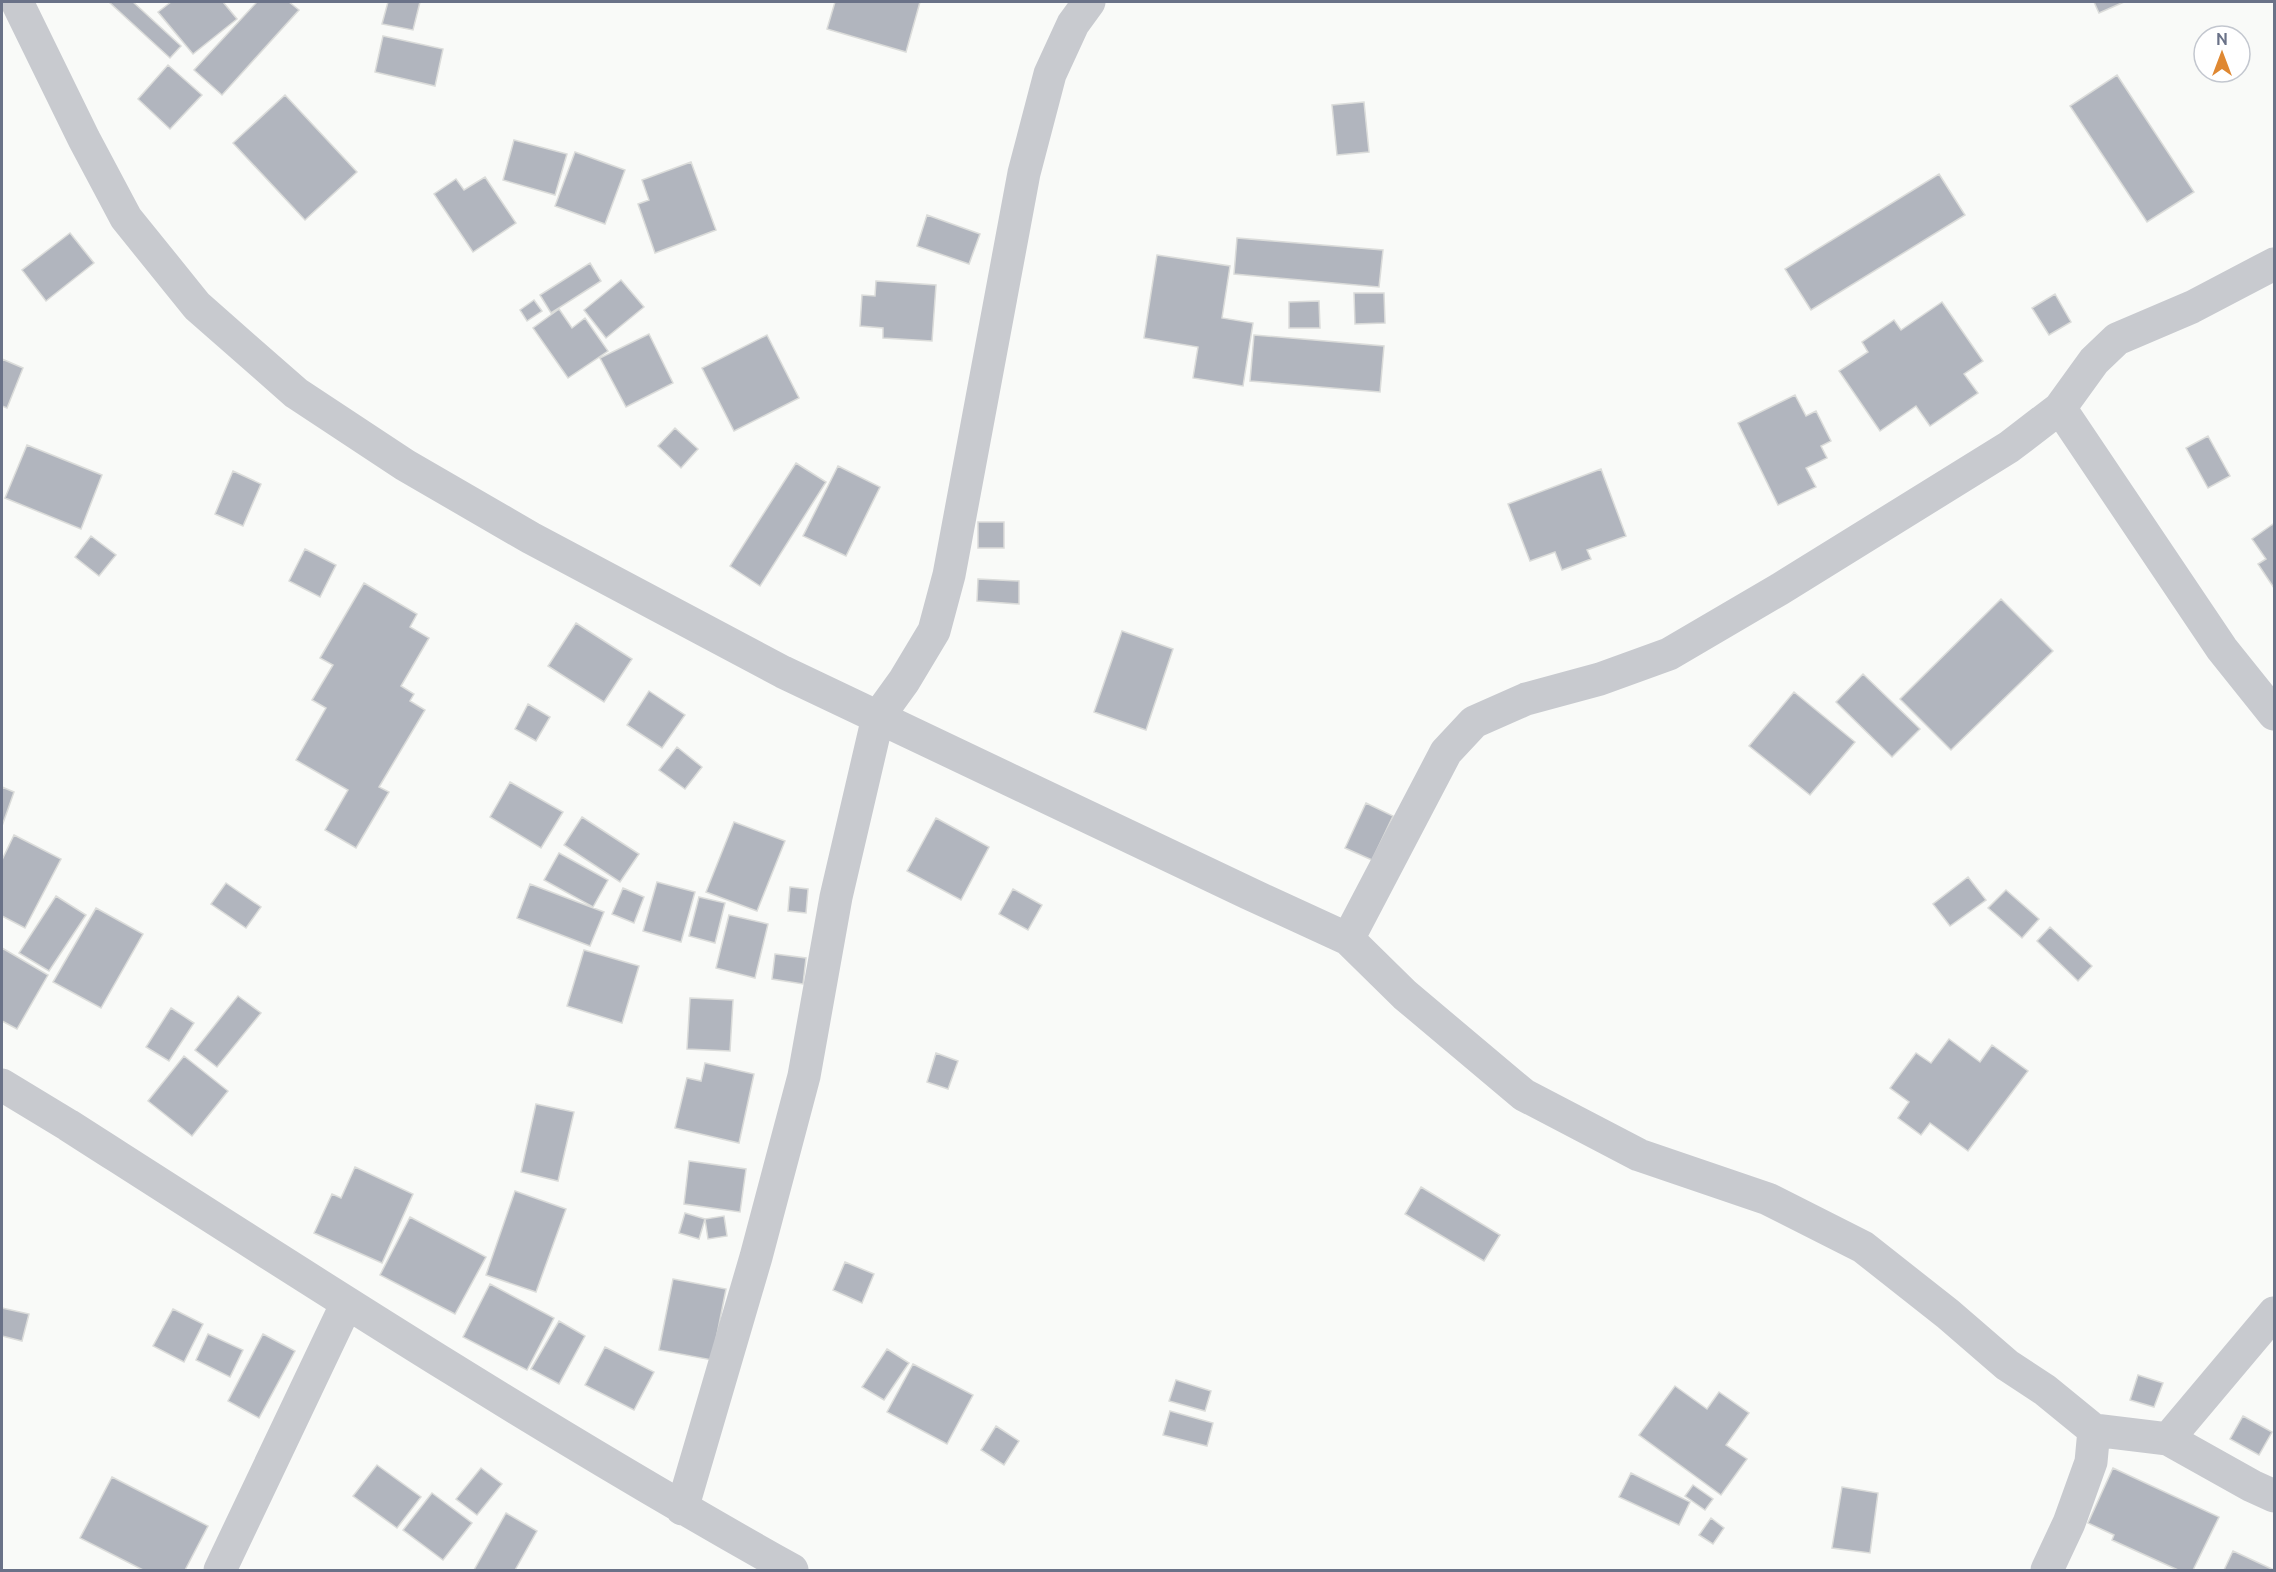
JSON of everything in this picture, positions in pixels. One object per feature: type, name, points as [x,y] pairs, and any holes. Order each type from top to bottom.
[{"type":"street","points":[[17,2],[84,139],[126,218],[196,306],[296,393],[405,465],[531,538],[783,672],[1348,939],[1405,995],[1524,1095],[1639,1155],[1768,1199],[1863,1247],[1948,1314],[2007,1365],[2045,1390],[2094,1430],[2168,1439],[2274,1496]]},
{"type":"street","points":[[682,1509],[756,1257],[804,1076],[836,897],[878,717],[904,681],[934,631],[949,575],[1024,173],[1050,75],[1073,24],[1089,2]]},
{"type":"street","points":[[1348,939],[1446,752],[1474,722],[1526,699],[1600,680],[1669,654],[1780,589],[1999,453],[2060,408],[2094,361],[2117,339],[2192,307],[2274,264]]},
{"type":"street","points":[[2060,408],[2222,649],[2274,714]]},
{"type":"street","points":[[2,1085],[347,1303],[682,1509],[792,1570]]},
{"type":"street","points":[[220,1570],[347,1303]]},
{"type":"street","points":[[2168,1439],[2274,1313]]},
{"type":"street","points":[[2047,1570],[2069,1523],[2091,1462],[2094,1430]]},
{"type":"building","points":[[109,2],[133,2],[181,46],[170,58]]},
{"type":"building","points":[[171,2],[223,2],[237,19],[193,54],[158,12]]},
{"type":"building","points":[[254,2],[289,2],[299,10],[222,95],[194,70],[256,3]]},
{"type":"building","points":[[388,2],[420,2],[413,30],[382,24]]},
{"type":"building","points":[[835,2],[920,2],[906,52],[827,29]]},
{"type":"building","points":[[2094,2],[2124,2],[2099,13]]},
{"type":"building","points":[[383,36],[443,49],[435,86],[375,72]]},
{"type":"building","points":[[168,65],[202,95],[170,129],[138,99]]},
{"type":"building","points":[[2117,75],[2194,192],[2147,222],[2070,106]]},
{"type":"building","points":[[285,95],[357,172],[305,220],[233,143]]},
{"type":"building","points":[[1364,102],[1369,152],[1337,155],[1332,105]]},
{"type":"building","points":[[514,140],[567,154],[555,195],[503,180]]},
{"type":"building","points":[[575,152],[625,170],[605,224],[555,206]]},
{"type":"building","points":[[691,162],[716,230],[655,253],[638,204],[649,200],[642,180]]},
{"type":"building","points":[[1939,174],[1965,215],[1811,310],[1785,269]]},
{"type":"building","points":[[485,177],[516,223],[473,252],[434,194],[456,179],[464,190]]},
{"type":"building","points":[[927,215],[980,234],[969,264],[917,246]]},
{"type":"building","points":[[70,233],[94,263],[46,301],[22,270]]},
{"type":"building","points":[[1237,238],[1383,250],[1379,287],[1234,274]]},
{"type":"building","points":[[1157,255],[1230,266],[1222,318],[1253,323],[1243,386],[1193,378],[1198,347],[1144,338]]},
{"type":"building","points":[[590,263],[601,281],[551,313],[540,295]]},
{"type":"building","points":[[621,280],[644,307],[606,338],[584,310]]},
{"type":"building","points":[[876,281],[936,285],[932,341],[883,338],[883,328],[860,326],[862,295],[875,296]]},
{"type":"building","points":[[1354,293],[1384,293],[1385,323],[1355,324]]},
{"type":"building","points":[[2055,294],[2071,322],[2049,335],[2032,308]]},
{"type":"building","points":[[534,300],[542,311],[527,321],[520,310]]},
{"type":"building","points":[[1319,301],[1320,328],[1289,328],[1289,302]]},
{"type":"building","points":[[1942,302],[1983,361],[1964,374],[1978,393],[1930,426],[1916,406],[1880,431],[1839,371],[1868,352],[1862,342],[1894,320],[1901,330]]},
{"type":"building","points":[[559,309],[572,328],[585,318],[608,351],[568,378],[533,328]]},
{"type":"building","points":[[649,334],[673,383],[626,407],[600,358]]},
{"type":"building","points":[[767,335],[799,398],[734,431],[702,368]]},
{"type":"building","points":[[1254,335],[1384,346],[1380,392],[1250,381]]},
{"type":"building","points":[[2,359],[23,368],[7,408],[2,406]]},
{"type":"building","points":[[1795,395],[1806,416],[1816,411],[1831,441],[1821,446],[1827,458],[1806,468],[1816,487],[1778,505],[1738,423]]},
{"type":"building","points":[[675,428],[698,449],[681,468],[658,446]]},
{"type":"building","points":[[2208,436],[2230,476],[2208,488],[2186,448]]},
{"type":"building","points":[[27,445],[102,475],[81,529],[5,498]]},
{"type":"building","points":[[796,463],[826,482],[760,586],[730,566]]},
{"type":"building","points":[[838,466],[880,487],[846,556],[803,536]]},
{"type":"building","points":[[1601,469],[1626,536],[1587,550],[1591,559],[1562,570],[1555,552],[1530,561],[1508,504]]},
{"type":"building","points":[[233,471],[261,484],[243,526],[215,514]]},
{"type":"building","points":[[978,522],[1004,522],[1004,548],[978,548]]},
{"type":"building","points":[[2273,524],[2274,588],[2258,564],[2266,559],[2252,539]]},
{"type":"building","points":[[91,536],[116,555],[99,576],[75,557]]},
{"type":"building","points":[[305,549],[336,565],[320,597],[289,581]]},
{"type":"building","points":[[978,579],[1019,581],[1019,604],[977,601]]},
{"type":"building","points":[[364,583],[417,614],[410,627],[429,638],[401,686],[414,694],[410,701],[425,710],[379,787],[389,792],[356,848],[325,830],[348,790],[296,760],[326,708],[312,700],[333,665],[320,658]]},
{"type":"building","points":[[2001,599],[2053,651],[1951,750],[1900,699]]},
{"type":"building","points":[[576,623],[632,659],[604,702],[548,666]]},
{"type":"building","points":[[1122,631],[1173,649],[1146,730],[1094,712]]},
{"type":"building","points":[[1863,674],[1920,729],[1892,757],[1836,702]]},
{"type":"building","points":[[649,691],[685,715],[662,748],[627,725]]},
{"type":"building","points":[[1794,692],[1855,742],[1810,795],[1749,746]]},
{"type":"building","points":[[528,704],[550,717],[536,741],[515,729]]},
{"type":"building","points":[[677,747],[702,767],[685,789],[659,770]]},
{"type":"building","points":[[510,782],[563,812],[541,848],[490,817]]},
{"type":"building","points":[[2,787],[14,792],[2,826]]},
{"type":"building","points":[[1366,803],[1393,816],[1372,860],[1345,848]]},
{"type":"building","points":[[582,817],[639,854],[620,882],[564,845]]},
{"type":"building","points":[[936,818],[989,847],[961,900],[907,871]]},
{"type":"building","points":[[734,822],[785,841],[757,911],[706,892]]},
{"type":"building","points":[[14,835],[61,859],[25,928],[2,916],[2,860]]},
{"type":"building","points":[[559,853],[608,880],[593,907],[544,880]]},
{"type":"building","points":[[1968,877],[1986,900],[1950,926],[1933,904]]},
{"type":"building","points":[[657,882],[695,892],[681,942],[643,931]]},
{"type":"building","points":[[226,883],[261,907],[246,928],[211,904]]},
{"type":"building","points":[[530,884],[604,912],[590,946],[517,918]]},
{"type":"building","points":[[790,887],[808,889],[806,913],[788,911]]},
{"type":"building","points":[[623,888],[644,897],[634,923],[612,914]]},
{"type":"building","points":[[1013,889],[1042,905],[1028,930],[999,914]]},
{"type":"building","points":[[2006,890],[2039,919],[2022,938],[1988,908]]},
{"type":"building","points":[[56,896],[86,915],[49,971],[19,953]]},
{"type":"building","points":[[699,897],[725,903],[715,943],[689,936]]},
{"type":"building","points":[[96,908],[143,934],[101,1008],[53,982]]},
{"type":"building","points":[[729,915],[768,924],[755,978],[716,968]]},
{"type":"building","points":[[2050,927],[2092,966],[2078,981],[2037,941]]},
{"type":"building","points":[[2,948],[48,975],[17,1029],[2,1021]]},
{"type":"building","points":[[584,950],[639,966],[622,1023],[567,1006]]},
{"type":"building","points":[[775,954],[806,958],[803,984],[772,979]]},
{"type":"building","points":[[238,996],[261,1013],[217,1067],[195,1050]]},
{"type":"building","points":[[690,998],[733,1000],[730,1051],[687,1049]]},
{"type":"building","points":[[171,1008],[194,1023],[169,1061],[146,1047]]},
{"type":"building","points":[[1949,1039],[1980,1062],[1992,1045],[2028,1071],[1968,1151],[1930,1123],[1921,1135],[1898,1118],[1909,1102],[1890,1088],[1916,1053],[1931,1063]]},
{"type":"building","points":[[936,1053],[958,1061],[948,1089],[927,1082]]},
{"type":"building","points":[[184,1056],[228,1091],[192,1136],[148,1101]]},
{"type":"building","points":[[705,1063],[754,1074],[739,1143],[675,1128],[687,1078],[701,1081]]},
{"type":"building","points":[[536,1104],[574,1112],[558,1181],[521,1172]]},
{"type":"building","points":[[689,1161],[746,1169],[740,1212],[684,1204]]},
{"type":"building","points":[[355,1167],[413,1194],[382,1263],[314,1233],[332,1194],[341,1198]]},
{"type":"building","points":[[1421,1187],[1500,1235],[1484,1261],[1405,1214]]},
{"type":"building","points":[[515,1191],[566,1209],[536,1292],[486,1275]]},
{"type":"building","points":[[685,1213],[705,1219],[699,1239],[679,1233]]},
{"type":"building","points":[[724,1216],[727,1236],[708,1239],[705,1219]]},
{"type":"building","points":[[410,1217],[486,1257],[455,1314],[380,1275]]},
{"type":"building","points":[[845,1262],[874,1274],[862,1303],[833,1290]]},
{"type":"building","points":[[673,1279],[726,1289],[712,1360],[659,1350]]},
{"type":"building","points":[[490,1284],[554,1318],[527,1370],[463,1337]]},
{"type":"building","points":[[2,1308],[29,1314],[22,1341],[2,1336]]},
{"type":"building","points":[[173,1309],[203,1324],[184,1362],[153,1346]]},
{"type":"building","points":[[559,1321],[585,1336],[559,1384],[531,1369]]},
{"type":"building","points":[[208,1334],[243,1350],[230,1377],[196,1360]]},
{"type":"building","points":[[263,1334],[295,1351],[259,1418],[228,1401]]},
{"type":"building","points":[[605,1347],[654,1372],[634,1410],[585,1385]]},
{"type":"building","points":[[887,1349],[909,1363],[884,1400],[862,1387]]},
{"type":"building","points":[[913,1364],[973,1395],[947,1444],[887,1412]]},
{"type":"building","points":[[2138,1375],[2163,1383],[2154,1407],[2130,1400]]},
{"type":"building","points":[[1176,1380],[1211,1391],[1205,1411],[1169,1401]]},
{"type":"building","points":[[1675,1386],[1707,1409],[1719,1392],[1749,1413],[1726,1445],[1747,1459],[1721,1495],[1639,1435]]},
{"type":"building","points":[[1170,1411],[1213,1423],[1207,1446],[1163,1435]]},
{"type":"building","points":[[2243,1416],[2272,1432],[2259,1455],[2230,1439]]},
{"type":"building","points":[[996,1426],[1019,1441],[1004,1465],[981,1450]]},
{"type":"building","points":[[377,1465],[421,1497],[397,1528],[353,1496]]},
{"type":"building","points":[[481,1468],[502,1484],[477,1515],[456,1499]]},
{"type":"building","points":[[2113,1468],[2219,1517],[2193,1570],[2178,1570],[2112,1540],[2114,1535],[2088,1523]]},
{"type":"building","points":[[1631,1473],[1690,1502],[1679,1525],[1619,1497]]},
{"type":"building","points":[[112,1477],[208,1526],[185,1570],[143,1570],[80,1538]]},
{"type":"building","points":[[1693,1485],[1713,1499],[1705,1510],[1685,1496]]},
{"type":"building","points":[[1842,1487],[1878,1493],[1870,1553],[1832,1548]]},
{"type":"building","points":[[432,1493],[472,1523],[443,1560],[403,1530]]},
{"type":"building","points":[[506,1513],[537,1531],[515,1570],[474,1570]]},
{"type":"building","points":[[1711,1518],[1724,1528],[1713,1544],[1699,1535]]},
{"type":"building","points":[[2233,1551],[2274,1570],[2224,1570]]}]
